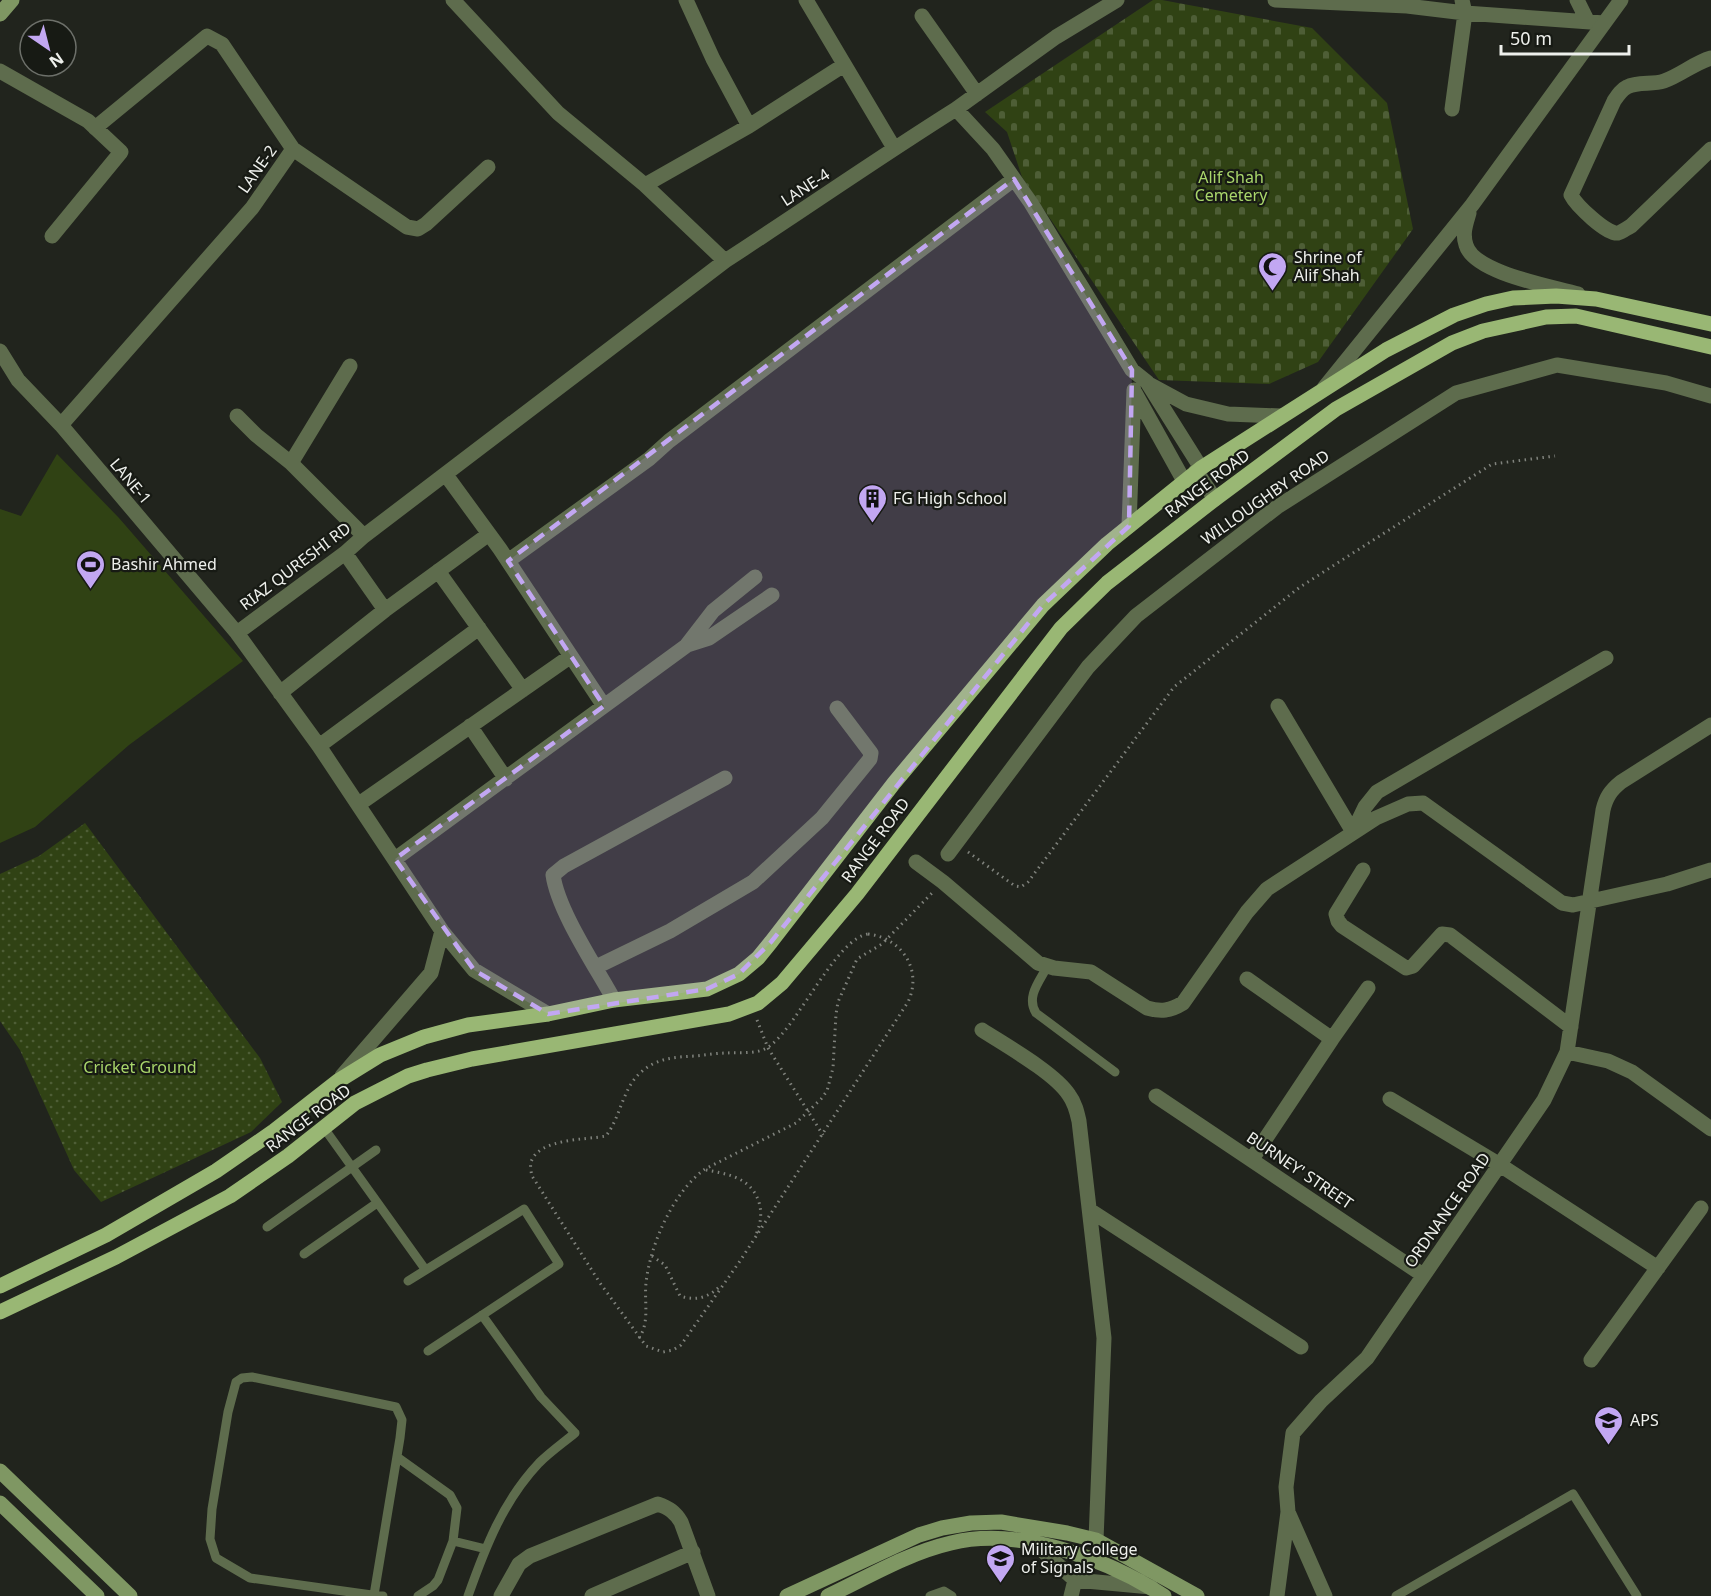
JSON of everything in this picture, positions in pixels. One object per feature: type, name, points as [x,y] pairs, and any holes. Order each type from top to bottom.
[{"type":"main road","points":[[0,14],[12,0]]},
{"type":"main road","points":[[0,1286],[106,1235],[216,1171],[274,1131],[338,1081],[380,1055],[424,1036],[468,1025],[548,1014],[614,1000],[707,989],[739,974],[758,958],[894,783],[1043,605],[1129,526],[1194,473],[1323,388],[1386,350],[1454,315],[1513,298],[1556,296],[1596,298],[1711,324]]},
{"type":"main road","name":"RANGE ROAD","points":[[0,1312],[116,1257],[230,1196],[288,1156],[363,1098],[388,1085],[427,1070],[472,1059],[729,1014],[758,1003],[782,983],[857,894],[1060,628],[1107,583],[1336,409],[1452,343],[1484,331],[1546,317],[1576,316],[1711,347]]},
{"type":"main road","points":[[0,1471],[130,1596]]},
{"type":"main road","points":[[0,1503],[97,1596]]},
{"type":"main road","points":[[787,1596],[919,1534],[971,1523],[1001,1522],[1096,1540],[1197,1596]]},
{"type":"main road","points":[[828,1596],[894,1564],[951,1542],[976,1538],[1000,1538],[1034,1543],[1090,1559],[1151,1587],[1164,1596]]},
{"type":"street","points":[[453,0],[558,113],[645,185],[725,261]]},
{"type":"street","points":[[686,0],[713,59],[749,126]]},
{"type":"street","points":[[806,0],[894,148]]},
{"type":"street","name":"LANE-4","points":[[725,261],[956,109],[1056,37],[1117,0]]},
{"type":"street","points":[[1275,0],[1463,7],[1604,23]]},
{"type":"street","points":[[1577,0],[1588,22]]},
{"type":"street","points":[[1323,388],[1472,205],[1621,0]]},
{"type":"street","points":[[1452,109],[1463,7]]},
{"type":"street","points":[[922,16],[977,94]]},
{"type":"street","name":"LANE-2","points":[[61,425],[252,208],[293,150],[222,44],[207,36],[95,128]]},
{"type":"street","points":[[1711,58],[1694,64],[1677,76],[1661,82],[1632,84],[1623,89],[1614,101],[1571,195],[1575,202],[1609,232],[1617,233],[1631,226],[1711,149]]},
{"type":"street","points":[[645,185],[749,126],[844,65]]},
{"type":"street","points":[[0,71],[88,122],[121,152],[52,236]]},
{"type":"street","points":[[956,109],[993,149],[1031,204],[1194,473],[1215,499]]},
{"type":"street","points":[[293,150],[407,227],[417,229],[426,224],[488,167]]},
{"type":"street","points":[[508,561],[649,459],[669,441],[1014,179]]},
{"type":"street","points":[[1472,205],[1464,231],[1466,247],[1478,262],[1498,272],[1596,298]]},
{"type":"street","name":"RIAZ QURESHI RD","points":[[548,1014],[474,970],[442,931],[320,746],[237,633],[345,554],[364,536],[446,476],[725,261]]},
{"type":"street","name":"LANE-1","points":[[0,351],[18,380],[61,425],[237,633]]},
{"type":"street","name":"WILLOUGHBY ROAD","points":[[953,849],[1088,667],[1136,616],[1277,507],[1456,393],[1557,365],[1666,383],[1711,396]]},
{"type":"street","points":[[291,463],[350,366]]},
{"type":"street","points":[[1140,386],[1186,404],[1228,414],[1281,416]]},
{"type":"street","points":[[1140,386],[1194,473]]},
{"type":"street","points":[[1129,526],[1140,386]]},
{"type":"street","points":[[237,416],[256,435],[291,463],[364,536]]},
{"type":"street","points":[[446,476],[508,561],[604,706]]},
{"type":"street","points":[[280,693],[385,610],[489,534]]},
{"type":"street","points":[[345,554],[385,610]]},
{"type":"street","points":[[438,571],[523,690]]},
{"type":"street","points":[[395,859],[686,645],[713,611],[754,577]]},
{"type":"street","points":[[686,645],[710,638],[772,595]]},
{"type":"street","points":[[320,746],[478,628]]},
{"type":"street","points":[[359,804],[571,657]]},
{"type":"street","points":[[1353,832],[1365,807],[1377,792],[1606,658]]},
{"type":"street","points":[[1278,706],[1353,832]]},
{"type":"street","points":[[596,967],[670,932],[753,882],[822,818],[870,759],[871,753],[837,708]]},
{"type":"street","name":"ORDNANCE ROAD","points":[[1277,1596],[1293,1433],[1321,1401],[1368,1358],[1544,1100],[1567,1052],[1603,810],[1611,790],[1711,724]]},
{"type":"street","points":[[470,726],[506,779]]},
{"type":"street","points":[[614,1000],[563,905],[555,887],[553,875],[564,866],[725,778]]},
{"type":"street","points":[[916,862],[943,882],[1030,957],[1047,967],[1091,972],[1147,1008],[1157,1011],[1174,1008],[1190,995],[1247,912],[1266,889],[1376,818],[1408,804],[1423,803],[1562,903],[1573,904],[1667,884],[1711,870]]},
{"type":"street","points":[[1363,870],[1336,914],[1342,926],[1406,968],[1413,966],[1442,934],[1450,935],[1571,1027]]},
{"type":"street","points":[[338,1081],[431,973],[442,931]]},
{"type":"street","points":[[1247,979],[1332,1039]]},
{"type":"street","points":[[1252,1159],[1368,988]]},
{"type":"street","points":[[982,1030],[1055,1079],[1069,1094],[1076,1107],[1091,1211],[1104,1338],[1096,1540]]},
{"type":"street","points":[[1567,1052],[1608,1061],[1632,1071],[1711,1129]]},
{"type":"street","name":"BURNEY' STREET","points":[[1156,1096],[1423,1275]]},
{"type":"street","points":[[1390,1099],[1500,1165],[1659,1268]]},
{"type":"street","points":[[1591,1360],[1701,1208]]},
{"type":"street","points":[[1091,1211],[1300,1347]]},
{"type":"street","points":[[501,1596],[519,1564],[530,1556],[658,1504],[676,1514],[693,1552],[708,1596]]},
{"type":"street","name":"ORDNANCE ROAD","points":[[1287,1512],[1326,1596]]},
{"type":"street","points":[[1034,1543],[1075,1580],[1151,1587]]},
{"type":"street","points":[[592,1596],[614,1592],[693,1552]]},
{"type":"street","points":[[1071,1596],[1075,1580]]},
{"type":"lane","points":[[1047,967],[1032,995],[1032,1007],[1036,1013],[1115,1072]]},
{"type":"lane","points":[[324,1128],[425,1269]]},
{"type":"lane","points":[[267,1227],[376,1150]]},
{"type":"lane","points":[[304,1254],[377,1203]]},
{"type":"lane","points":[[408,1281],[524,1209],[559,1264],[428,1351]]},
{"type":"lane","points":[[468,1596],[501,1514],[517,1489],[540,1462],[575,1433],[542,1397],[482,1315]]},
{"type":"lane","points":[[252,1377],[396,1407],[402,1420],[379,1595],[250,1578],[216,1558],[210,1539],[212,1509],[228,1412],[236,1382],[252,1377]]},
{"type":"lane","points":[[397,1457],[450,1495],[455,1502],[457,1516],[453,1541],[438,1580],[418,1596]]},
{"type":"lane","points":[[1396,1596],[1573,1494],[1636,1596]]},
{"type":"lane","points":[[453,1541],[486,1549]]},
{"type":"lane","points":[[930,1596],[944,1591],[952,1596]]},
{"type":"path","points":[[953,849],[1014,886],[1021,887],[1028,882],[1174,687],[1300,587],[1492,464],[1555,456]]},
{"type":"path","points":[[639,1338],[646,1323],[646,1282],[652,1256],[675,1200],[695,1176],[705,1169],[796,1123],[821,1099],[833,1068],[838,1002],[857,959],[887,939],[943,882]]},
{"type":"path","points":[[868,934],[887,939],[911,965],[914,986],[912,995],[740,1261],[681,1345],[663,1352],[646,1346],[600,1283],[532,1176],[531,1162],[539,1151],[551,1144],[606,1136],[613,1127],[630,1084],[642,1071],[659,1061],[674,1056],[751,1053],[768,1048],[784,1032],[850,942],[860,935],[868,934]]},
{"type":"path","points":[[751,1006],[768,1048],[823,1135]]},
{"type":"path","points":[[652,1256],[665,1265],[680,1296],[700,1299],[718,1289],[742,1256],[760,1226],[762,1211],[758,1199],[750,1186],[740,1179],[705,1169]]},
{"type":"highlighted area","points":[[1014,179],[1132,370],[1129,526],[1043,605],[771,942],[739,974],[707,989],[548,1014],[474,970],[395,859],[604,706],[508,561]]},
{"type":"green space","name":"Alif Shah Cemetery","points":[[1153,0],[1312,28],[1387,103],[1413,229],[1318,362],[1269,384],[1159,380],[1022,177],[1007,132],[985,112]]},
{"type":"green space","name":"Bashir Ahmed","points":[[57,454],[119,518],[243,661],[129,745],[35,827],[0,843],[0,509],[21,516]]},
{"type":"green space","name":"Cricket Ground","points":[[85,823],[260,1058],[282,1102],[251,1132],[101,1202],[74,1170],[20,1050],[0,1021],[0,874],[39,856]]},
{"type":"place","name":"Shrine of Alif Shah","points":[[1273,292]]},
{"type":"place","name":"FG High School","points":[[872,524]]},
{"type":"place","name":"Bashir Ahmed","points":[[90,590]]},
{"type":"place","name":"APS","points":[[1609,1446]]},
{"type":"place","name":"Military College of Signals","points":[[1000,1584]]}]
